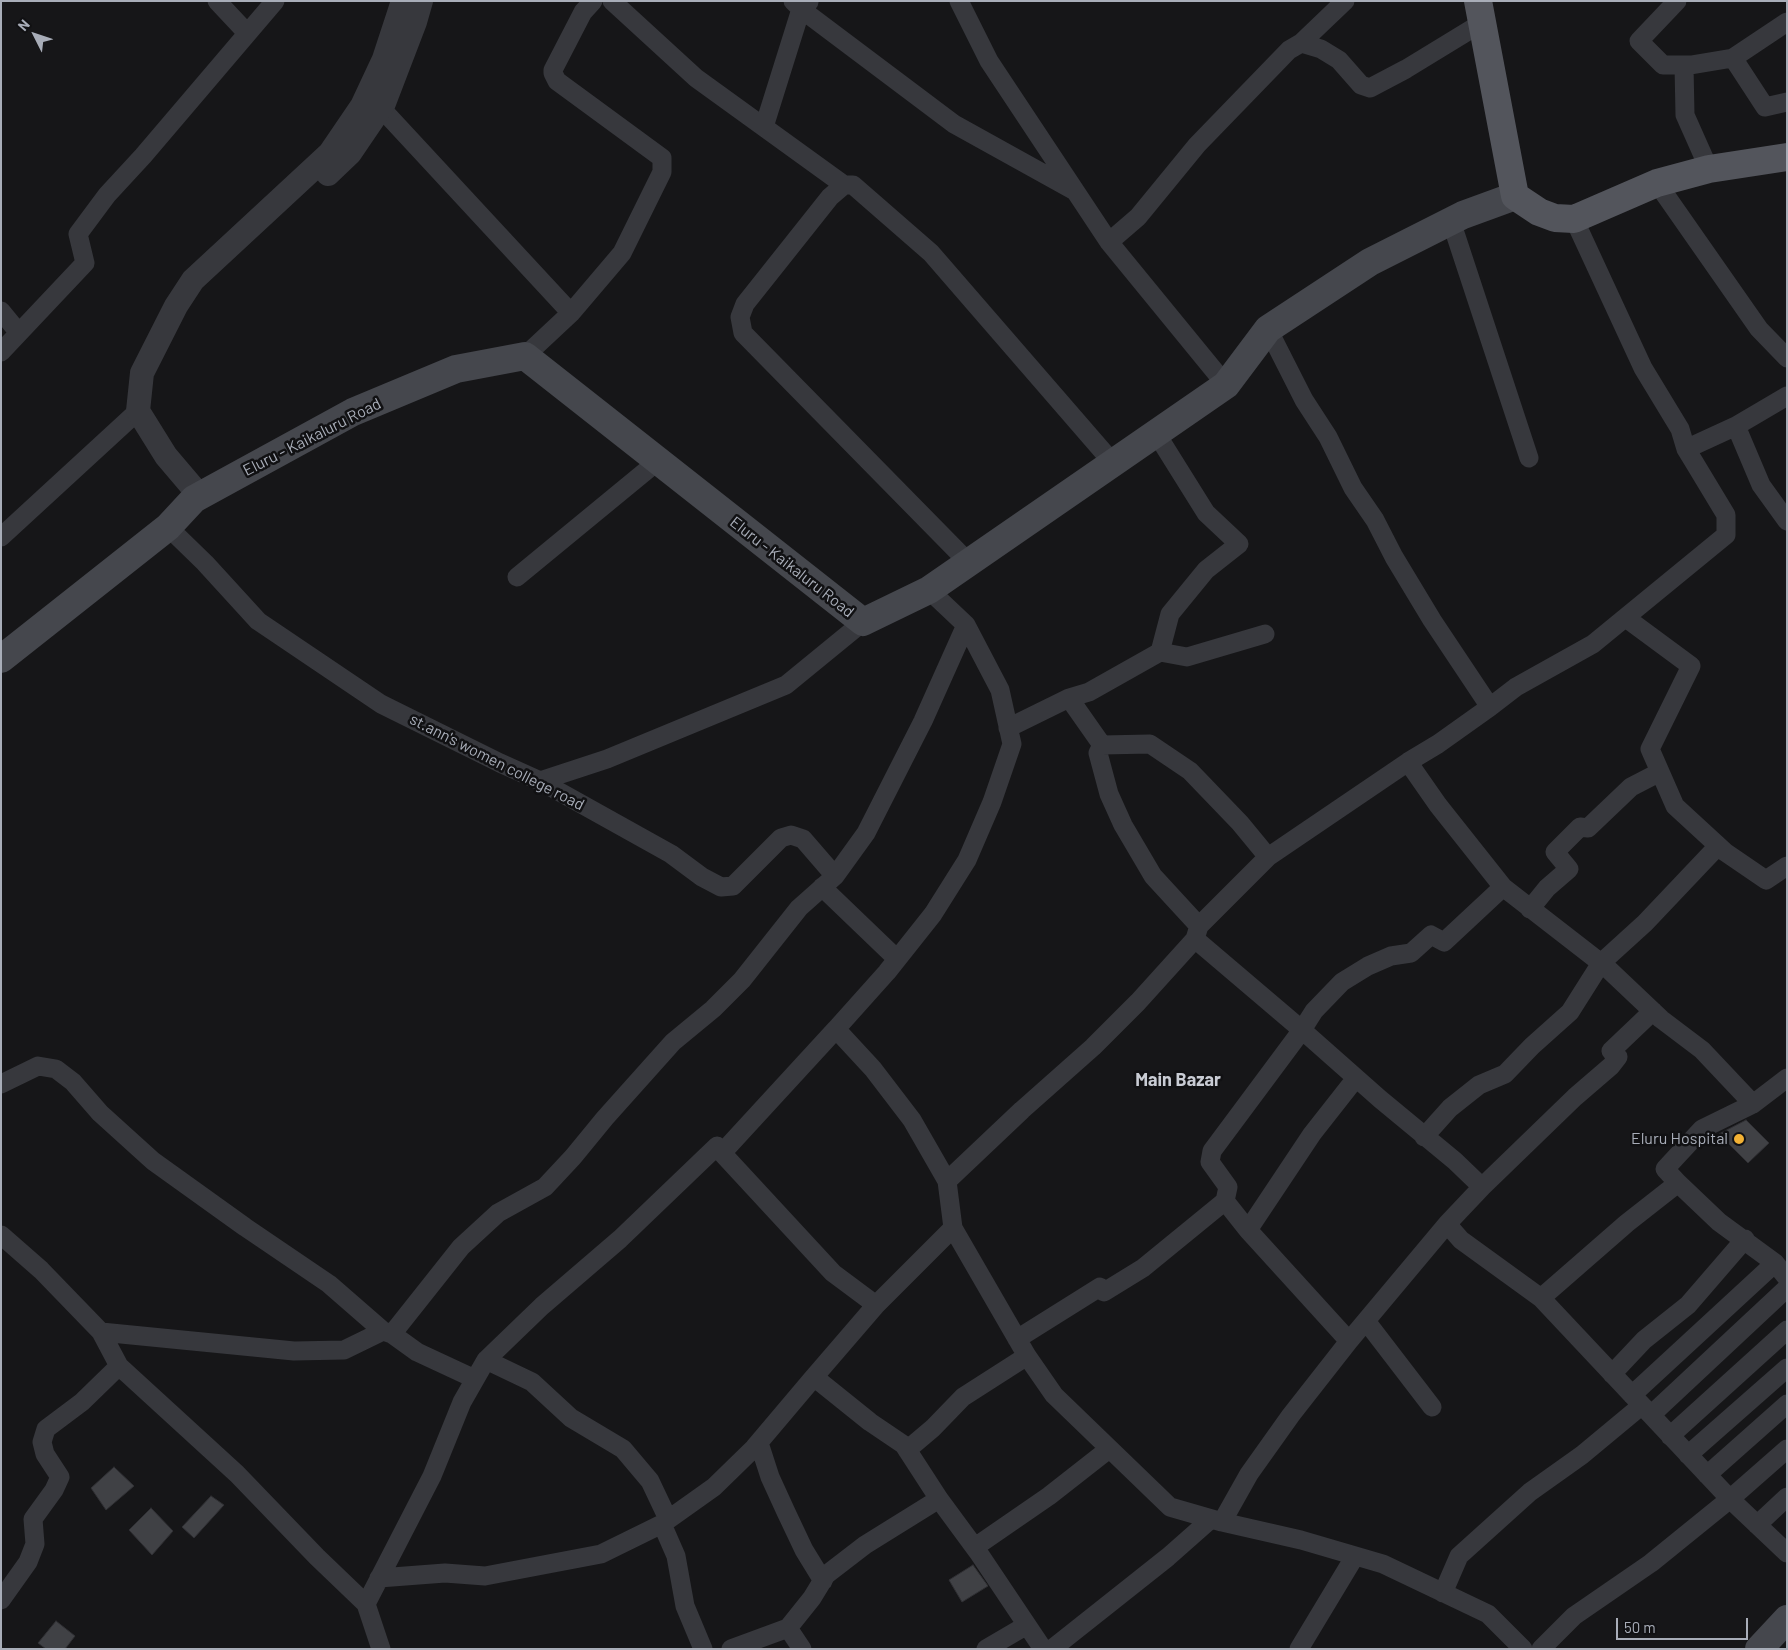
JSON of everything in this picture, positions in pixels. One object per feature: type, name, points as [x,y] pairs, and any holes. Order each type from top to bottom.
[{"type":"main road","points":[[1480,12],[1515,196],[1539,212],[1555,218],[1574,219],[1657,183],[1709,169],[1787,156]]},
{"type":"main road","name":"Eluru - Kaikaluru Road","points":[[1,659],[168,527],[194,499],[354,412],[456,369],[525,356],[863,622],[929,590],[1226,385],[1268,329],[1370,262],[1462,215],[1515,196]]},
{"type":"main road","points":[[1759,1649],[1787,1619]]},
{"type":"street","points":[[216,1],[247,33]]},
{"type":"street","points":[[1,352],[85,263],[78,234],[107,195],[143,156],[275,1]]},
{"type":"street","points":[[200,496],[166,456],[138,411],[142,373],[176,306],[193,280],[330,153],[362,106],[384,59],[403,1]]},
{"type":"street","points":[[176,306],[200,292],[350,153],[384,103],[415,22],[421,1]]},
{"type":"street","points":[[525,356],[571,313],[622,253],[662,172],[662,158],[557,81],[552,70],[583,12],[593,1]]},
{"type":"street","points":[[612,1],[696,78],[844,185],[853,185],[931,252],[1113,463]]},
{"type":"street","points":[[959,1],[989,61],[1109,242],[1226,385]]},
{"type":"street","points":[[1109,242],[1138,217],[1196,145],[1289,50],[1302,43],[1345,1]]},
{"type":"street","points":[[1677,1],[1639,41],[1663,64],[1691,65],[1733,58],[1787,22]]},
{"type":"street","points":[[764,127],[801,4],[954,124],[1076,191]]},
{"type":"street","points":[[1302,43],[1321,49],[1339,60],[1361,85],[1370,88],[1480,12]]},
{"type":"street","points":[[1733,58],[1765,107],[1787,102]]},
{"type":"street","points":[[1684,65],[1685,115],[1709,169]]},
{"type":"street","points":[[380,108],[571,313]]},
{"type":"street","points":[[1657,183],[1759,329],[1787,358]]},
{"type":"street","points":[[844,185],[830,197],[745,304],[740,317],[743,333],[969,562]]},
{"type":"street","points":[[947,1181],[1022,1110],[1093,1047],[1138,1002],[1197,932],[1268,857],[1408,762],[1438,744],[1516,687],[1593,644],[1726,535],[1726,515],[1686,449],[1680,429],[1643,368],[1574,219]]},
{"type":"street","points":[[1451,221],[1530,458]]},
{"type":"street","points":[[1,311],[19,333]]},
{"type":"street","points":[[1268,329],[1304,400],[1328,437],[1354,488],[1375,520],[1432,620],[1490,707]]},
{"type":"street","points":[[1686,449],[1736,426],[1787,396]]},
{"type":"street","points":[[1,537],[138,411]]},
{"type":"street","points":[[1736,426],[1761,485],[1787,521]]},
{"type":"street","points":[[1156,433],[1206,513],[1239,544],[1206,570],[1170,614],[1160,652]]},
{"type":"street","points":[[517,577],[658,461]]},
{"type":"street","name":"st.ann's women college road","points":[[168,527],[205,563],[258,621],[381,704],[540,781],[671,854],[702,877],[721,887],[733,886],[781,838],[791,836],[803,839],[828,882],[897,960]]},
{"type":"street","points":[[722,1153],[897,960],[933,914],[967,860],[992,802],[1012,744],[1000,690],[966,626],[929,590]]},
{"type":"street","points":[[1626,618],[1691,666],[1650,750],[1675,806],[1718,846],[1766,880],[1787,866]]},
{"type":"street","points":[[540,781],[607,759],[786,685],[863,622]]},
{"type":"street","points":[[101,1332],[294,1351],[344,1350],[387,1332],[461,1247],[498,1213],[545,1187],[574,1157],[605,1118],[673,1042],[713,1009],[742,980],[799,908],[828,882],[866,833],[922,721],[966,626]]},
{"type":"street","points":[[1008,728],[1069,698],[1090,692],[1160,652],[1188,657],[1265,634]]},
{"type":"street","points":[[1069,698],[1102,745]]},
{"type":"street","points":[[1102,745],[1150,744],[1190,772],[1240,823],[1268,857]]},
{"type":"street","points":[[1102,745],[1098,753],[1109,794],[1124,825],[1154,876],[1197,932],[1302,1030],[1424,1137],[1455,1161],[1482,1187]]},
{"type":"street","points":[[1408,762],[1444,813],[1503,887],[1605,966],[1653,1012],[1702,1050],[1753,1104]]},
{"type":"street","points":[[1530,909],[1547,888],[1569,869],[1555,852],[1580,828],[1588,828],[1631,787],[1660,772]]},
{"type":"street","points":[[1424,1137],[1450,1108],[1479,1085],[1505,1074],[1532,1046],[1570,1012],[1601,963],[1645,923],[1718,846]]},
{"type":"street","points":[[1017,1339],[1094,1290],[1100,1287],[1104,1292],[1143,1268],[1226,1201],[1228,1187],[1210,1162],[1212,1151],[1314,1011],[1342,982],[1368,966],[1391,956],[1411,953],[1431,935],[1444,942],[1503,887]]},
{"type":"street","points":[[1052,1649],[1216,1520],[1291,1415],[1349,1341],[1447,1224],[1575,1096],[1611,1066],[1618,1057],[1611,1051],[1653,1012]]},
{"type":"street","points":[[836,1029],[873,1069],[912,1120],[947,1181],[953,1228],[1027,1356],[1054,1395],[1170,1506],[1216,1520],[1301,1540],[1383,1564],[1488,1614],[1523,1649]]},
{"type":"street","points":[[1,1084],[38,1066],[56,1069],[73,1082],[100,1113],[153,1161],[329,1284],[387,1332],[417,1352],[475,1379]]},
{"type":"street","points":[[1248,1230],[1312,1134],[1356,1078]]},
{"type":"street","points":[[1641,1405],[1781,1270],[1744,1239],[1719,1222],[1665,1169],[1702,1129],[1753,1104],[1787,1078]]},
{"type":"street","points":[[366,1604],[432,1476],[462,1402],[486,1360],[542,1306],[620,1239],[717,1146],[833,1273],[876,1305]]},
{"type":"street","points":[[1541,1298],[1620,1229],[1678,1182]]},
{"type":"street","points":[[1226,1201],[1248,1230],[1349,1341]]},
{"type":"street","points":[[1447,1224],[1461,1240],[1541,1298],[1707,1476],[1757,1525],[1786,1549]]},
{"type":"street","points":[[379,1578],[445,1573],[485,1576],[601,1554],[665,1521],[714,1487],[759,1443],[876,1305],[953,1228]]},
{"type":"street","points":[[1612,1374],[1644,1340],[1688,1305],[1744,1239]]},
{"type":"street","points":[[3,1240],[42,1270],[101,1332],[119,1366],[237,1474],[317,1557],[366,1604],[382,1649]]},
{"type":"street","points":[[1443,1592],[1459,1556],[1530,1492],[1582,1455],[1641,1405],[1787,1288]]},
{"type":"street","points":[[1366,1321],[1432,1407]]},
{"type":"street","points":[[1670,1436],[1787,1330]]},
{"type":"street","points":[[907,1450],[933,1428],[963,1398],[1027,1356]]},
{"type":"street","points":[[486,1360],[532,1382],[571,1418],[623,1448],[650,1481],[676,1556],[685,1606],[703,1649]]},
{"type":"street","points":[[1,1600],[28,1562],[34,1544],[33,1519],[54,1490],[60,1477],[45,1454],[42,1442],[46,1428],[82,1402],[119,1366]]},
{"type":"street","points":[[1688,1455],[1787,1368]]},
{"type":"street","points":[[814,1377],[870,1422],[904,1445],[1043,1649]]},
{"type":"street","points":[[1707,1476],[1787,1404]]},
{"type":"street","points":[[759,1443],[770,1477],[786,1512],[804,1550],[823,1581]]},
{"type":"street","points":[[1542,1649],[1574,1616],[1651,1563],[1730,1499],[1787,1448]]},
{"type":"street","points":[[975,1548],[1049,1496],[1109,1449]]},
{"type":"street","points":[[1757,1525],[1787,1497]]},
{"type":"street","points":[[731,1649],[788,1628],[812,1598],[826,1575],[865,1545],[939,1499]]},
{"type":"street","points":[[1299,1649],[1355,1556]]},
{"type":"street","points":[[986,1649],[1027,1625]]},
{"type":"street","points":[[788,1628],[802,1649]]},
{"type":"building","points":[[1746,1120],[1769,1143],[1748,1163],[1719,1134]]},
{"type":"building","points":[[114,1467],[134,1486],[106,1510],[91,1488]]},
{"type":"building","points":[[211,1496],[224,1505],[194,1538],[182,1527]]},
{"type":"building","points":[[151,1508],[173,1531],[152,1555],[129,1530]]},
{"type":"building","points":[[973,1565],[988,1586],[962,1602],[949,1580]]},
{"type":"building","points":[[56,1621],[75,1636],[65,1649],[46,1649],[38,1643]]},
{"type":"place","name":"Eluru Hospital","points":[[1739,1139]]},
{"type":"district","name":"Main Bazar","points":[[1178,1080]]}]
